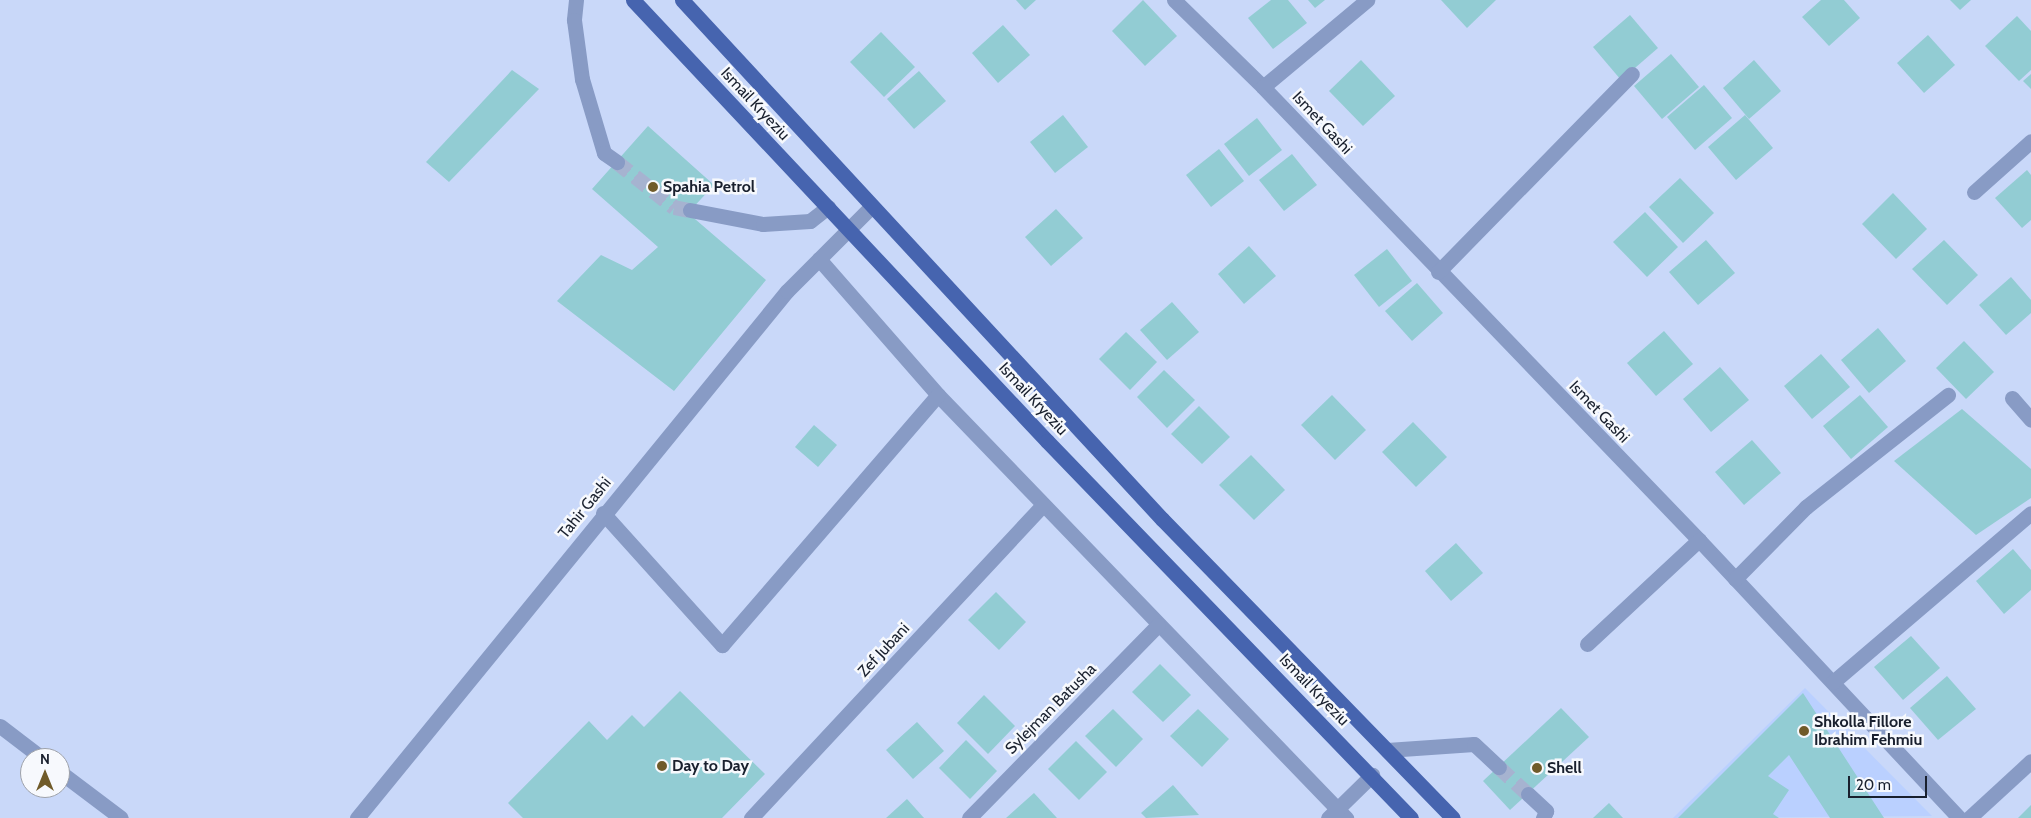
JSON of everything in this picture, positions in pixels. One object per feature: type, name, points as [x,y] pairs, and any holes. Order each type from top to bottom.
[{"type":"main road","name":"Ismail Kryeziu","points":[[633,0],[1054,448],[1412,818]]},
{"type":"main road","name":"Ismail Kryeziu","points":[[682,0],[1162,519],[1453,818]]},
{"type":"street","points":[[576,0],[574,20],[582,79],[604,153],[616,162]]},
{"type":"street","name":"Ismet Gashi","points":[[1174,0],[1263,87],[1438,272],[1699,540],[1959,818]]},
{"type":"street","points":[[1263,87],[1367,0]]},
{"type":"street","points":[[1438,272],[1632,74]]},
{"type":"street","points":[[1974,192],[2031,141]]},
{"type":"street","name":"Tahir Gashi","points":[[357,818],[602,514],[786,291],[872,206]]},
{"type":"street","points":[[690,210],[763,224],[810,221],[828,207]]},
{"type":"street","points":[[819,259],[938,395],[1337,815],[1372,775]]},
{"type":"street","points":[[1735,579],[1806,507],[1948,394]]},
{"type":"street","points":[[602,514],[722,645],[938,395]]},
{"type":"street","points":[[2012,398],[2031,420]]},
{"type":"street","name":"Zef Jubani","points":[[751,818],[1043,505]]},
{"type":"street","points":[[1833,682],[2031,513]]},
{"type":"street","points":[[1587,644],[1699,540]]},
{"type":"street","name":"Sylejman Batusha","points":[[969,818],[1158,626]]},
{"type":"street","points":[[0,726],[29,748]]},
{"type":"street","points":[[1387,750],[1474,744],[1499,767]]},
{"type":"street","points":[[1969,818],[2031,761]]},
{"type":"street","points":[[70,780],[121,818]]},
{"type":"street","points":[[1528,794],[1546,811],[1543,818]]},
{"type":"shaded area","name":"Shkolla Fillore Ibrahim Fehmiu","points":[[1805,688],[1932,816],[1673,818]]},
{"type":"building","points":[[1016,0],[1036,0],[1025,10]]},
{"type":"building","points":[[1143,0],[1177,36],[1145,66],[1112,31]]},
{"type":"building","points":[[1271,0],[1288,0],[1307,23],[1273,49],[1248,18]]},
{"type":"building","points":[[1308,0],[1325,0],[1315,8]]},
{"type":"building","points":[[1441,0],[1496,0],[1467,28]]},
{"type":"building","points":[[1821,0],[1844,0],[1860,18],[1829,46],[1802,17]]},
{"type":"building","points":[[1950,0],[1971,0],[1960,10]]},
{"type":"building","points":[[1630,15],[1658,48],[1621,80],[1593,47]]},
{"type":"building","points":[[2017,16],[2031,31],[2031,70],[2019,81],[1985,46]]},
{"type":"building","points":[[1003,25],[1030,55],[998,83],[972,53]]},
{"type":"building","points":[[881,32],[915,67],[884,97],[850,62]]},
{"type":"building","points":[[1928,35],[1955,65],[1924,93],[1897,63]]},
{"type":"building","points":[[1671,54],[1699,87],[1662,119],[1634,86]]},
{"type":"building","points":[[1361,60],[1395,96],[1363,126],[1329,91]]},
{"type":"building","points":[[1754,60],[1781,91],[1749,119],[1723,88]]},
{"type":"building","points":[[512,70],[539,89],[449,182],[426,162]]},
{"type":"building","points":[[919,71],[946,101],[914,129],[887,99]]},
{"type":"building","points":[[2031,74],[2031,89],[2023,81]]},
{"type":"building","points":[[1704,85],[1732,118],[1695,150],[1667,117]]},
{"type":"building","points":[[1063,115],[1088,147],[1055,173],[1030,142]]},
{"type":"building","points":[[1745,115],[1773,148],[1736,180],[1708,147]]},
{"type":"building","points":[[1257,118],[1282,150],[1249,176],[1224,144]]},
{"type":"building","points":[[648,126],[714,185],[688,213],[766,280],[674,391],[557,301],[601,255],[632,270],[658,247],[592,189]]},
{"type":"building","points":[[1219,149],[1244,181],[1211,207],[1186,175]]},
{"type":"building","points":[[1292,154],[1317,185],[1284,211],[1259,180]]},
{"type":"building","points":[[2027,170],[2031,175],[2031,220],[2022,228],[1995,198]]},
{"type":"building","points":[[1680,178],[1714,213],[1683,243],[1649,207]]},
{"type":"building","points":[[1893,193],[1927,229],[1896,259],[1862,224]]},
{"type":"building","points":[[1056,209],[1083,238],[1051,266],[1025,237]]},
{"type":"building","points":[[1645,212],[1678,247],[1647,277],[1613,242]]},
{"type":"building","points":[[1706,240],[1735,273],[1698,305],[1669,272]]},
{"type":"building","points":[[1944,240],[1978,275],[1947,305],[1912,269]]},
{"type":"building","points":[[1249,246],[1276,276],[1244,304],[1218,274]]},
{"type":"building","points":[[1387,249],[1412,281],[1379,307],[1354,275]]},
{"type":"building","points":[[2011,277],[2031,300],[2031,313],[2006,335],[1979,305]]},
{"type":"building","points":[[1417,283],[1443,313],[1412,341],[1385,311]]},
{"type":"building","points":[[1172,302],[1199,332],[1167,360],[1140,330]]},
{"type":"building","points":[[1878,328],[1906,361],[1869,393],[1841,360]]},
{"type":"building","points":[[1664,331],[1693,364],[1656,396],[1627,363]]},
{"type":"building","points":[[1126,332],[1157,362],[1130,390],[1099,359]]},
{"type":"building","points":[[1964,341],[1994,372],[1966,399],[1936,368]]},
{"type":"building","points":[[1821,354],[1850,387],[1812,419],[1784,386]]},
{"type":"building","points":[[1720,367],[1749,400],[1711,432],[1683,399]]},
{"type":"building","points":[[1164,370],[1195,400],[1167,428],[1137,397]]},
{"type":"building","points":[[1332,395],[1366,430],[1335,460],[1301,425]]},
{"type":"building","points":[[1860,395],[1888,427],[1851,459],[1823,426]]},
{"type":"building","points":[[1199,406],[1230,437],[1202,464],[1171,434]]},
{"type":"building","points":[[1962,409],[2031,469],[2031,498],[1976,535],[1894,461]]},
{"type":"building","points":[[1413,422],[1447,457],[1416,487],[1382,452]]},
{"type":"building","points":[[814,425],[837,445],[818,467],[795,447]]},
{"type":"building","points":[[1752,440],[1781,473],[1744,505],[1715,472]]},
{"type":"building","points":[[1251,455],[1285,490],[1254,520],[1219,485]]},
{"type":"building","points":[[1456,543],[1483,573],[1451,601],[1425,571]]},
{"type":"building","points":[[2013,549],[2031,570],[2031,590],[2004,614],[1976,581]]},
{"type":"building","points":[[996,592],[1026,622],[999,650],[968,620]]},
{"type":"building","points":[[1911,636],[1940,668],[1903,700],[1874,667]]},
{"type":"building","points":[[1160,664],[1191,695],[1163,722],[1132,692]]},
{"type":"building","points":[[1947,676],[1976,709],[1938,740],[1910,708]]},
{"type":"building","points":[[680,691],[765,774],[722,818],[523,818],[508,803],[589,721],[607,740],[632,715],[644,727]]},
{"type":"building","name":"Shkolla Fillore Ibrahim Fehmiu","points":[[1803,693],[1884,818],[1830,818],[1789,755],[1768,776],[1789,790],[1773,814],[1779,818],[1678,818]]},
{"type":"building","points":[[984,695],[1015,726],[988,754],[957,723]]},
{"type":"building","points":[[1561,708],[1589,737],[1510,810],[1483,781]]},
{"type":"building","points":[[1113,709],[1143,739],[1116,767],[1085,736]]},
{"type":"building","points":[[1198,709],[1229,739],[1202,767],[1170,736]]},
{"type":"building","points":[[917,722],[944,751],[913,779],[886,750]]},
{"type":"building","points":[[966,740],[997,771],[970,799],[939,768]]},
{"type":"building","points":[[1076,741],[1107,772],[1079,800],[1048,769]]},
{"type":"building","points":[[1173,785],[1199,815],[1146,818],[1141,813]]},
{"type":"building","points":[[1034,793],[1057,818],[1006,818]]},
{"type":"building","points":[[907,799],[924,818],[886,818]]},
{"type":"building","points":[[1609,803],[1623,818],[1593,818]]},
{"type":"building","points":[[2031,805],[2031,818],[2018,818]]},
{"type":"tunnel","points":[[617,162],[674,207],[690,210]]},
{"type":"tunnel","points":[[1499,767],[1528,794]]},
{"type":"place","name":"Spahia Petrol","points":[[653,187]]},
{"type":"place","name":"Shkolla Fillore Ibrahim Fehmiu","points":[[1804,731]]},
{"type":"place","name":"Day to Day","points":[[662,766]]},
{"type":"place","name":"Shell","points":[[1537,768]]}]
